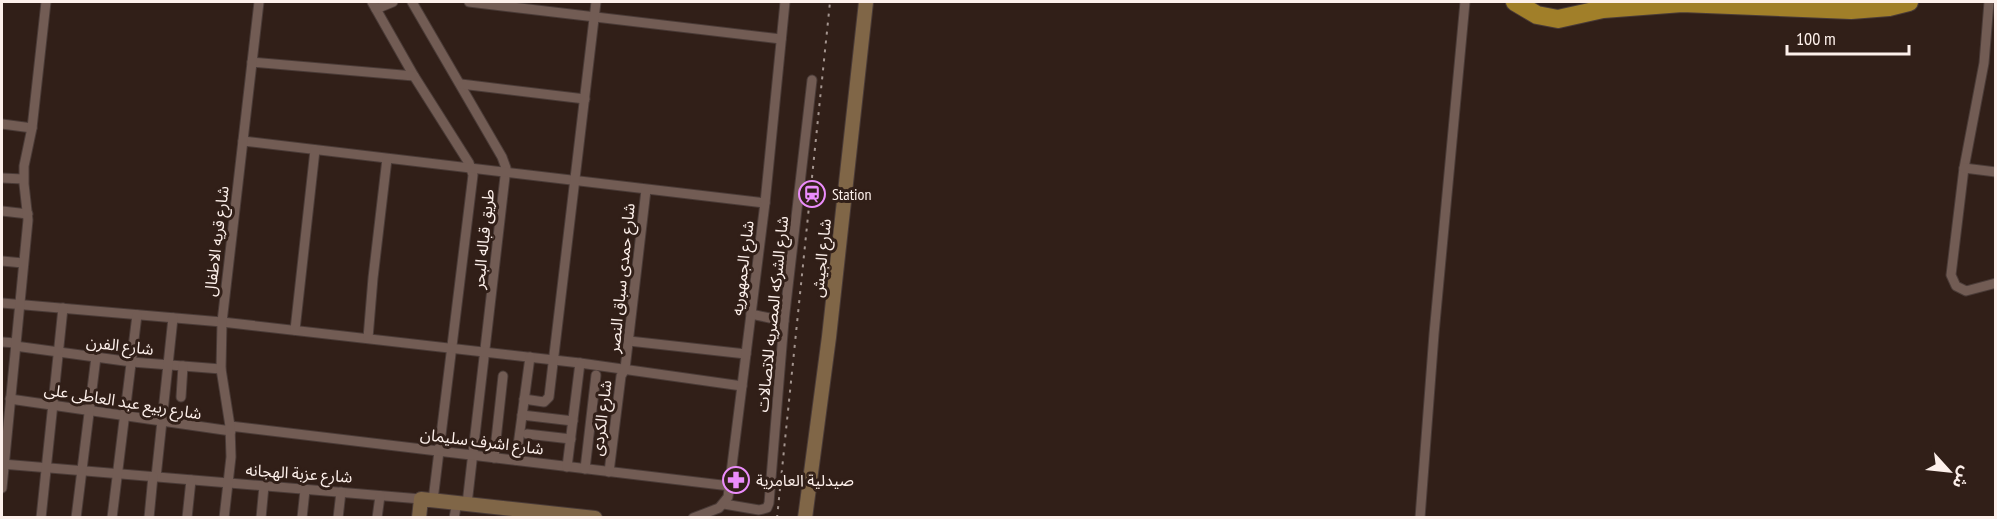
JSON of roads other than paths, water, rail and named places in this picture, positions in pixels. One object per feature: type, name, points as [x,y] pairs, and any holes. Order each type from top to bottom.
[{"type":"highway","points":[[1515,2],[1537,15],[1558,18],[1603,9],[1682,3],[1851,10],[1889,7],[1910,2]]},
{"type":"street","points":[[2,488],[5,427],[10,399],[28,214],[23,179],[32,128],[46,2]]},
{"type":"street","name":"شارع قريه الاطفال","points":[[224,518],[231,457],[230,428],[221,369],[222,322],[259,2]]},
{"type":"street","points":[[374,5],[393,2]]},
{"type":"street","name":"طريق قباله البحر","points":[[412,2],[502,157],[506,174],[473,455],[462,503],[454,518]]},
{"type":"street","points":[[469,2],[595,15],[780,39]]},
{"type":"street","points":[[524,399],[544,402],[548,399],[555,360],[596,2]]},
{"type":"street","name":"شارع الجمهوريه","points":[[724,504],[728,498],[730,486],[765,203],[785,2]]},
{"type":"street","name":"شارع الجيش","points":[[805,518],[829,336],[866,2]]},
{"type":"street","points":[[1420,518],[1434,334],[1465,2]]},
{"type":"street","points":[[1989,2],[1984,63],[1964,168],[1951,275],[1956,286],[1966,291],[1995,283]]},
{"type":"street","name":"طريق قباله البحر","points":[[374,5],[471,169],[473,180],[439,451],[427,500]]},
{"type":"street","points":[[1984,63],[1995,60]]},
{"type":"street","points":[[252,62],[414,75]]},
{"type":"street","name":"شارع الشركه المصريه للاتصالات","points":[[724,504],[759,510],[767,508],[769,503],[784,321],[812,80]]},
{"type":"street","points":[[461,84],[585,99]]},
{"type":"street","points":[[2,124],[32,128]]},
{"type":"street","points":[[243,141],[765,203]]},
{"type":"street","points":[[295,330],[315,150]]},
{"type":"street","points":[[368,338],[387,159]]},
{"type":"street","points":[[1964,168],[1995,172]]},
{"type":"street","points":[[2,178],[23,179]]},
{"type":"street","name":"شارع حمدى سباق النصر","points":[[626,369],[646,190]]},
{"type":"street","points":[[2,212],[28,214]]},
{"type":"street","points":[[2,261],[23,263]]},
{"type":"street","points":[[2,303],[222,322],[368,338],[580,363],[742,386]]},
{"type":"street","points":[[41,518],[63,308]]},
{"type":"street","points":[[751,314],[784,321]]},
{"type":"street","points":[[112,518],[137,315]]},
{"type":"street","points":[[149,518],[163,422],[173,318]]},
{"type":"street","points":[[628,341],[746,354]]},
{"type":"street","name":"شارع الفرن","points":[[2,342],[132,362],[221,369]]},
{"type":"street","points":[[76,518],[96,357]]},
{"type":"street","points":[[516,460],[530,357]]},
{"type":"street","points":[[567,467],[580,363]]},
{"type":"street","points":[[181,396],[183,366]]},
{"type":"street","name":"شارع الكردى","points":[[609,472],[621,376],[626,369]]},
{"type":"street","points":[[585,469],[596,375]]},
{"type":"street","points":[[494,458],[503,376]]},
{"type":"street","points":[[2,377],[12,378]]},
{"type":"street","name":"شارع ربيع عبد العاطى على","points":[[10,399],[163,422],[230,428]]},
{"type":"street","points":[[522,415],[573,421]]},
{"type":"street","name":"شارع اشرف سليمان","points":[[230,428],[730,486]]},
{"type":"street","points":[[527,434],[571,439]]},
{"type":"street","name":"شارع عزبة الهجانه","points":[[3,464],[462,503],[594,518]]},
{"type":"street","points":[[187,518],[190,480]]},
{"type":"street","points":[[261,518],[264,486]]},
{"type":"street","points":[[302,518],[305,490]]},
{"type":"street","points":[[338,518],[341,492]]},
{"type":"street","points":[[377,518],[380,496]]},
{"type":"street","points":[[419,518],[427,500]]},
{"type":"street","points":[[693,518],[724,504]]},
{"type":"railway","points":[[777,518],[830,2]]},
{"type":"place","name":"Station","points":[[812,194]]},
{"type":"place","name":"صيدلية العامرية","points":[[736,480]]}]
